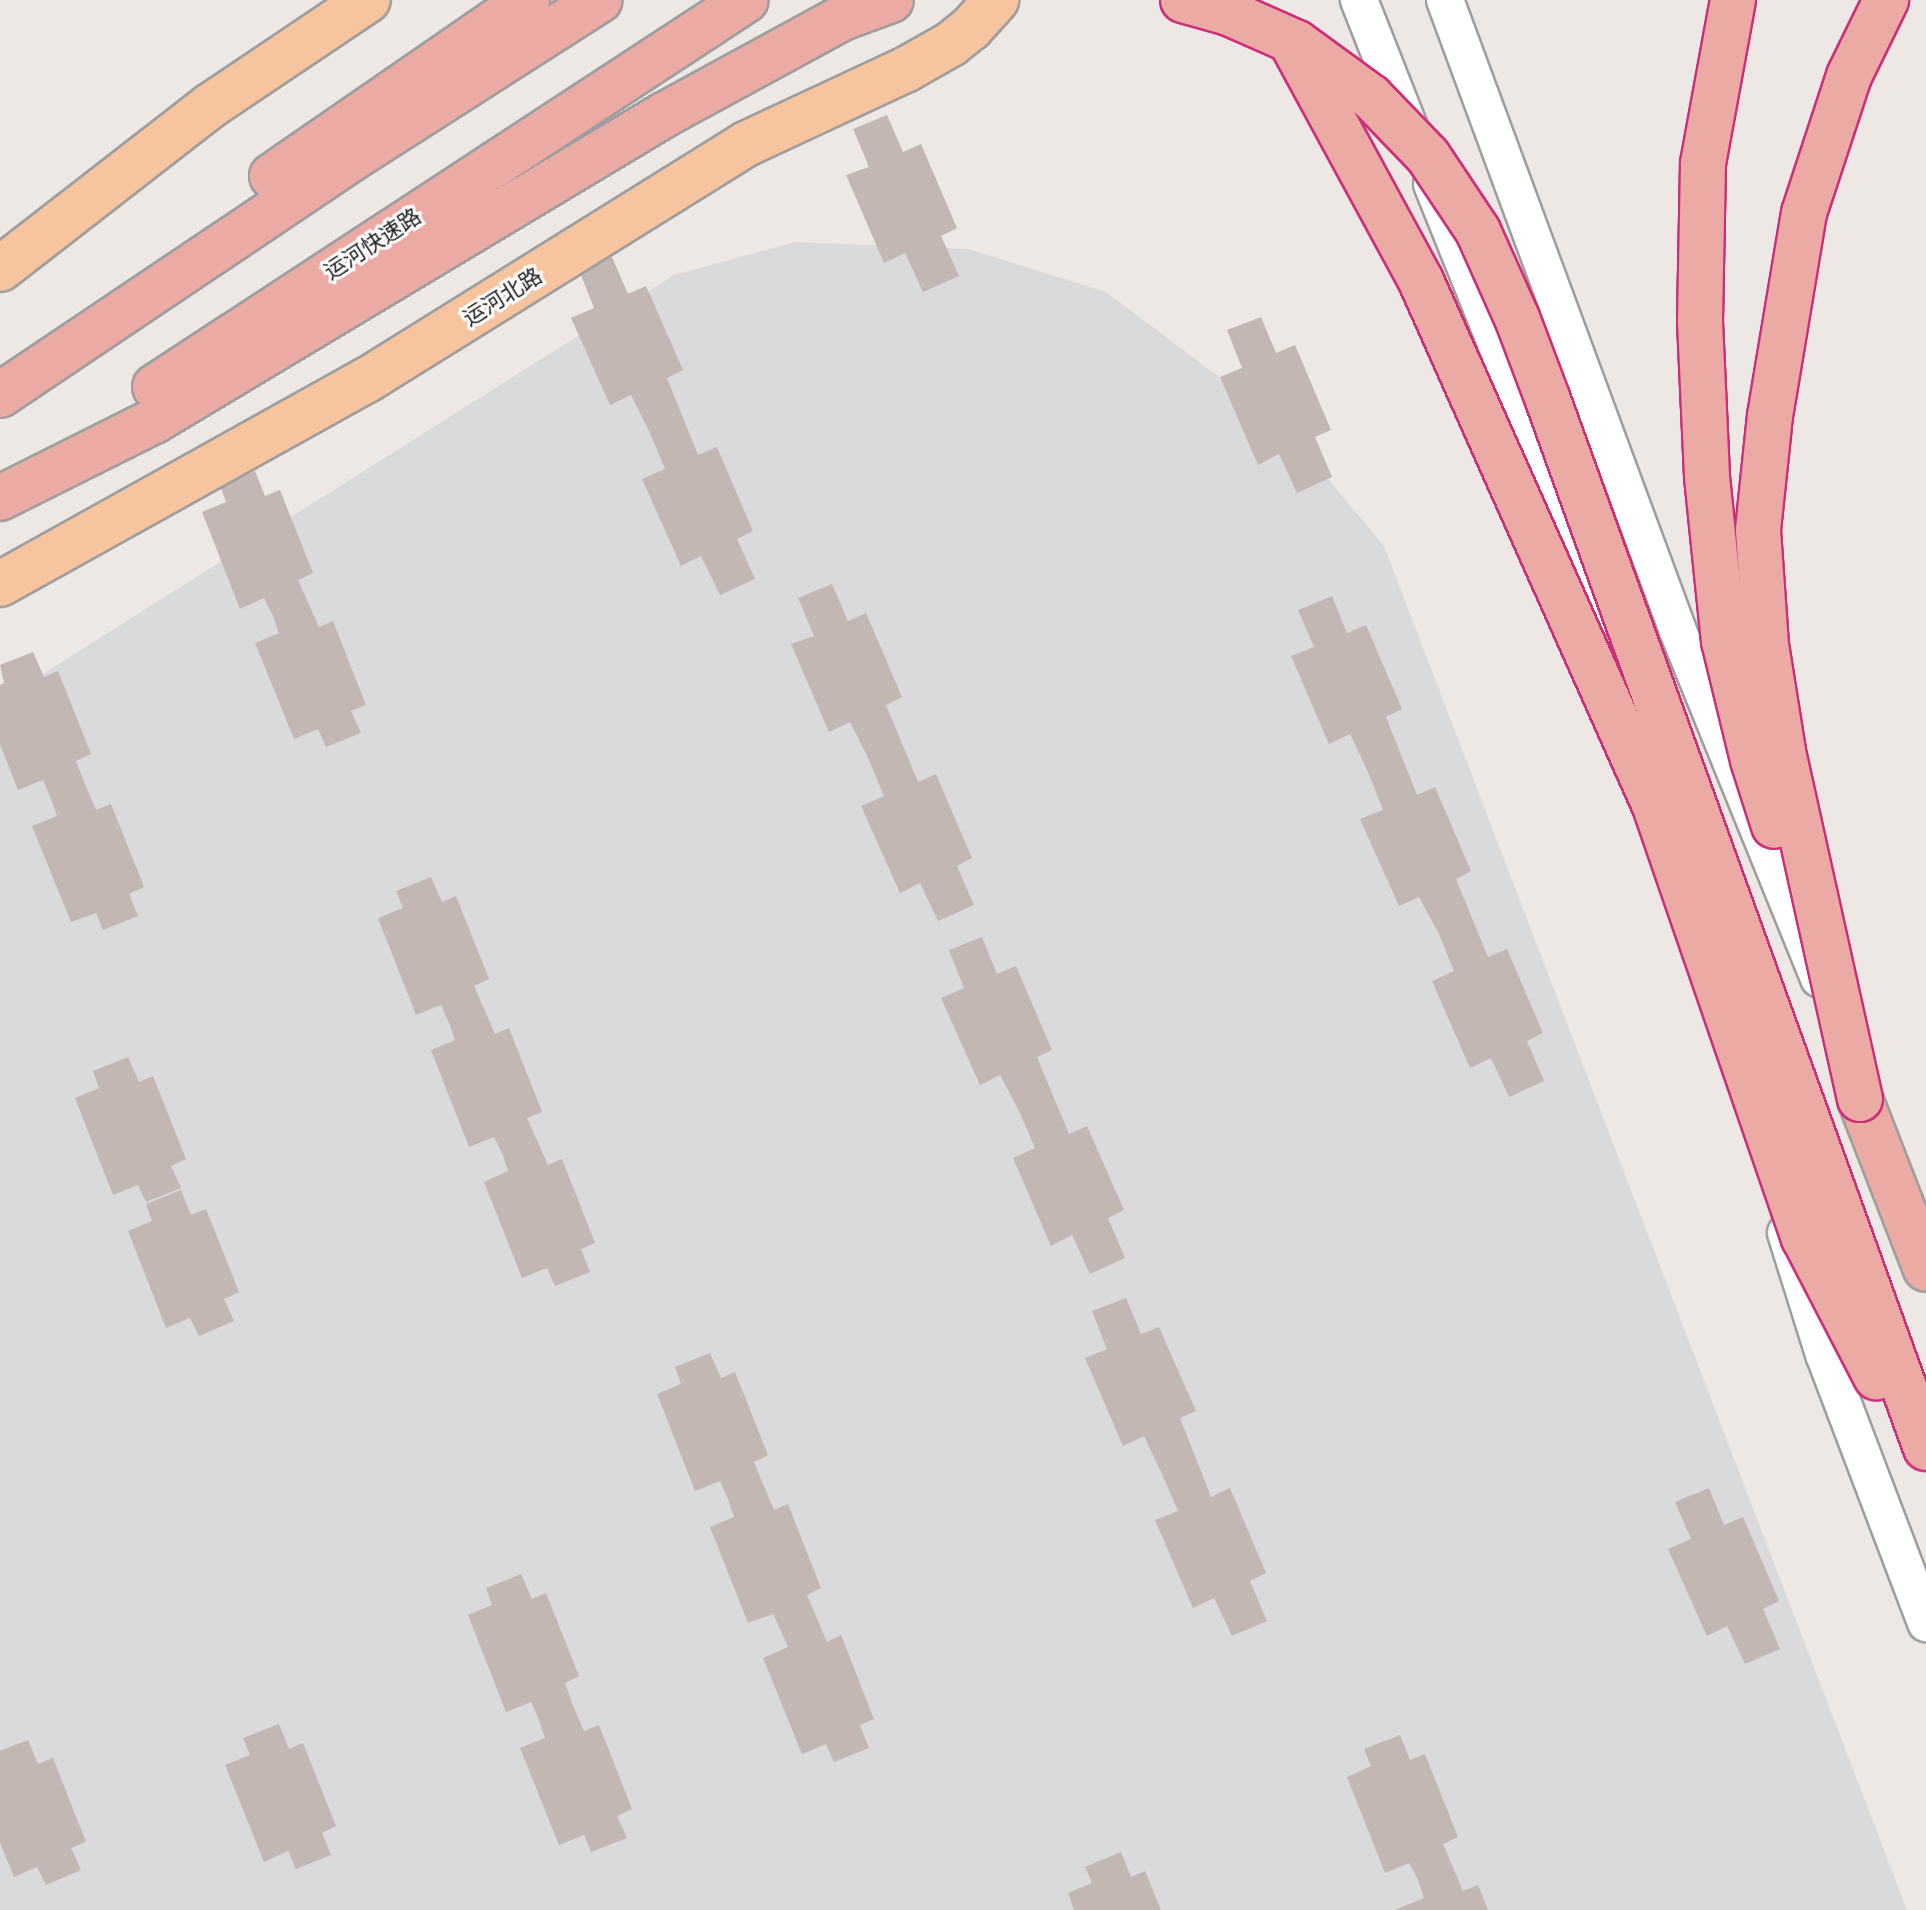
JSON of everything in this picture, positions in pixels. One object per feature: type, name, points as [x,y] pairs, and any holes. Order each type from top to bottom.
[{"type":"highway","points":[[0,383],[265,181],[527,0]]},
{"type":"highway","points":[[0,395],[351,159],[600,0]]},
{"type":"highway","name":"运河快速路","points":[[0,490],[746,0]]},
{"type":"highway","points":[[0,498],[154,421],[664,115],[842,18],[891,0]]},
{"type":"highway","points":[[1183,0],[1229,13],[1297,43],[1371,97],[1428,156],[1478,231],[1538,373],[1926,1448]]},
{"type":"highway","points":[[1268,0],[1428,295],[1655,806],[1804,1238],[1926,1476]]},
{"type":"highway","points":[[1733,0],[1703,164],[1700,306],[1707,477],[1724,641],[1753,760],[1860,1099],[1926,1269]]},
{"type":"highway","points":[[1860,1099],[1783,751],[1766,645],[1758,530],[1770,416],[1804,213],[1849,76],[1886,0]]},
{"type":"main road","points":[[0,269],[210,106],[368,0]]},
{"type":"main road","name":"运河北路","points":[[0,584],[367,380],[746,144],[905,70],[951,44],[971,28],[996,0]]},
{"type":"street","points":[[1359,0],[1529,425],[1824,1354],[1926,1623]]},
{"type":"street","points":[[1445,0],[1678,631],[1926,1244]]},
{"type":"shaded area","points":[[795,242],[968,249],[1106,292],[1283,425],[1384,546],[1907,1910],[0,1910],[0,701],[674,275]]},
{"type":"building","points":[[887,115],[903,152],[921,144],[957,228],[941,236],[959,276],[923,292],[905,253],[884,263],[846,175],[869,167],[853,129]]},
{"type":"building","points":[[612,257],[628,294],[646,286],[683,370],[667,378],[698,455],[717,447],[753,531],[737,539],[755,579],[720,595],[701,556],[681,566],[642,479],[665,469],[650,433],[631,395],[610,405],[571,318],[594,308],[579,270]]},
{"type":"building","points":[[1261,317],[1276,353],[1295,345],[1331,430],[1315,437],[1332,477],[1297,493],[1279,454],[1258,465],[1220,377],[1242,368],[1227,330]]},
{"type":"building","points":[[255,471],[265,496],[280,490],[313,573],[298,580],[319,627],[333,621],[366,705],[351,711],[361,733],[326,747],[318,729],[294,739],[255,643],[279,633],[273,616],[264,598],[240,609],[202,512],[226,502],[220,485]]},
{"type":"building","points":[[832,584],[848,621],[866,613],[902,697],[886,705],[918,782],[936,774],[972,858],[957,866],[974,905],[938,921],[920,883],[900,893],[861,806],[884,796],[869,760],[850,722],[829,732],[791,644],[814,636],[798,598]]},
{"type":"building","points":[[1332,596],[1347,633],[1366,625],[1402,709],[1386,717],[1417,795],[1435,787],[1471,871],[1456,879],[1488,957],[1507,949],[1543,1033],[1527,1041],[1544,1081],[1509,1097],[1491,1058],[1470,1068],[1432,981],[1454,971],[1439,934],[1419,897],[1399,906],[1360,819],[1383,810],[1368,772],[1350,734],[1329,744],[1291,656],[1314,647],[1298,610]]},
{"type":"building","points":[[33,652],[44,677],[58,671],[91,754],[76,761],[85,784],[96,810],[111,804],[144,887],[129,894],[138,916],[103,930],[96,913],[71,922],[32,826],[57,816],[51,799],[43,780],[18,790],[0,744],[0,685],[4,683],[0,665]]},
{"type":"building","points":[[431,877],[442,902],[456,896],[489,979],[474,986],[495,1034],[509,1028],[542,1112],[527,1118],[548,1165],[562,1159],[595,1243],[581,1249],[590,1272],[555,1286],[547,1268],[522,1278],[484,1182],[508,1171],[503,1155],[494,1137],[469,1147],[431,1050],[455,1040],[449,1023],[441,1005],[416,1015],[378,918],[403,908],[396,891]]},
{"type":"building","points":[[982,937],[997,974],[1016,966],[1052,1050],[1037,1057],[1069,1134],[1087,1126],[1124,1210],[1108,1218],[1125,1258],[1090,1274],[1072,1235],[1051,1246],[1013,1158],[1035,1148],[1020,1113],[1000,1075],[980,1085],[941,998],[964,988],[949,950]]},
{"type":"building","points":[[128,1057],[139,1082],[153,1076],[186,1159],[171,1166],[181,1188],[146,1202],[138,1185],[113,1195],[75,1098],[99,1088],[93,1071]]},
{"type":"building","points":[[181,1190],[191,1215],[206,1209],[239,1292],[224,1299],[234,1321],[199,1336],[190,1318],[166,1328],[128,1231],[152,1221],[146,1204]]},
{"type":"building","points":[[1126,1298],[1141,1334],[1159,1327],[1196,1411],[1180,1418],[1211,1497],[1230,1488],[1266,1573],[1250,1581],[1267,1621],[1232,1636],[1214,1598],[1193,1608],[1155,1520],[1178,1511],[1144,1436],[1123,1446],[1085,1358],[1107,1349],[1092,1311]]},
{"type":"building","points":[[710,1353],[721,1378],[735,1372],[768,1455],[754,1462],[774,1510],[788,1504],[821,1588],[807,1595],[827,1642],[841,1635],[874,1719],[860,1725],[869,1748],[834,1762],[826,1744],[802,1754],[763,1658],[788,1647],[773,1614],[748,1623],[710,1527],[734,1517],[728,1499],[720,1481],[695,1491],[657,1394],[681,1384],[675,1367]]},
{"type":"building","points":[[1709,1488],[1724,1525],[1743,1517],[1779,1601],[1763,1609],[1780,1649],[1745,1664],[1727,1626],[1707,1636],[1668,1549],[1691,1539],[1675,1502]]},
{"type":"building","points":[[521,1574],[532,1599],[546,1593],[579,1676],[565,1683],[573,1706],[584,1731],[599,1725],[632,1809],[617,1816],[627,1838],[591,1852],[584,1835],[559,1845],[520,1748],[545,1738],[539,1720],[531,1702],[506,1712],[468,1615],[492,1605],[486,1588]]},
{"type":"building","points":[[279,1724],[289,1749],[303,1743],[336,1826],[322,1833],[331,1855],[296,1869],[288,1851],[264,1862],[225,1765],[250,1755],[243,1738]]},
{"type":"building","points":[[1400,1735],[1410,1760],[1425,1754],[1458,1837],[1443,1844],[1463,1891],[1478,1885],[1488,1910],[1395,1910],[1424,1898],[1418,1880],[1409,1863],[1385,1873],[1347,1777],[1371,1766],[1364,1749]]},
{"type":"building","points":[[28,1740],[38,1764],[53,1758],[86,1842],[71,1848],[81,1870],[46,1885],[37,1867],[14,1877],[0,1843],[0,1751]]},
{"type":"building","points":[[1121,1852],[1131,1877],[1145,1871],[1161,1910],[1074,1910],[1068,1893],[1092,1883],[1085,1867]]}]
